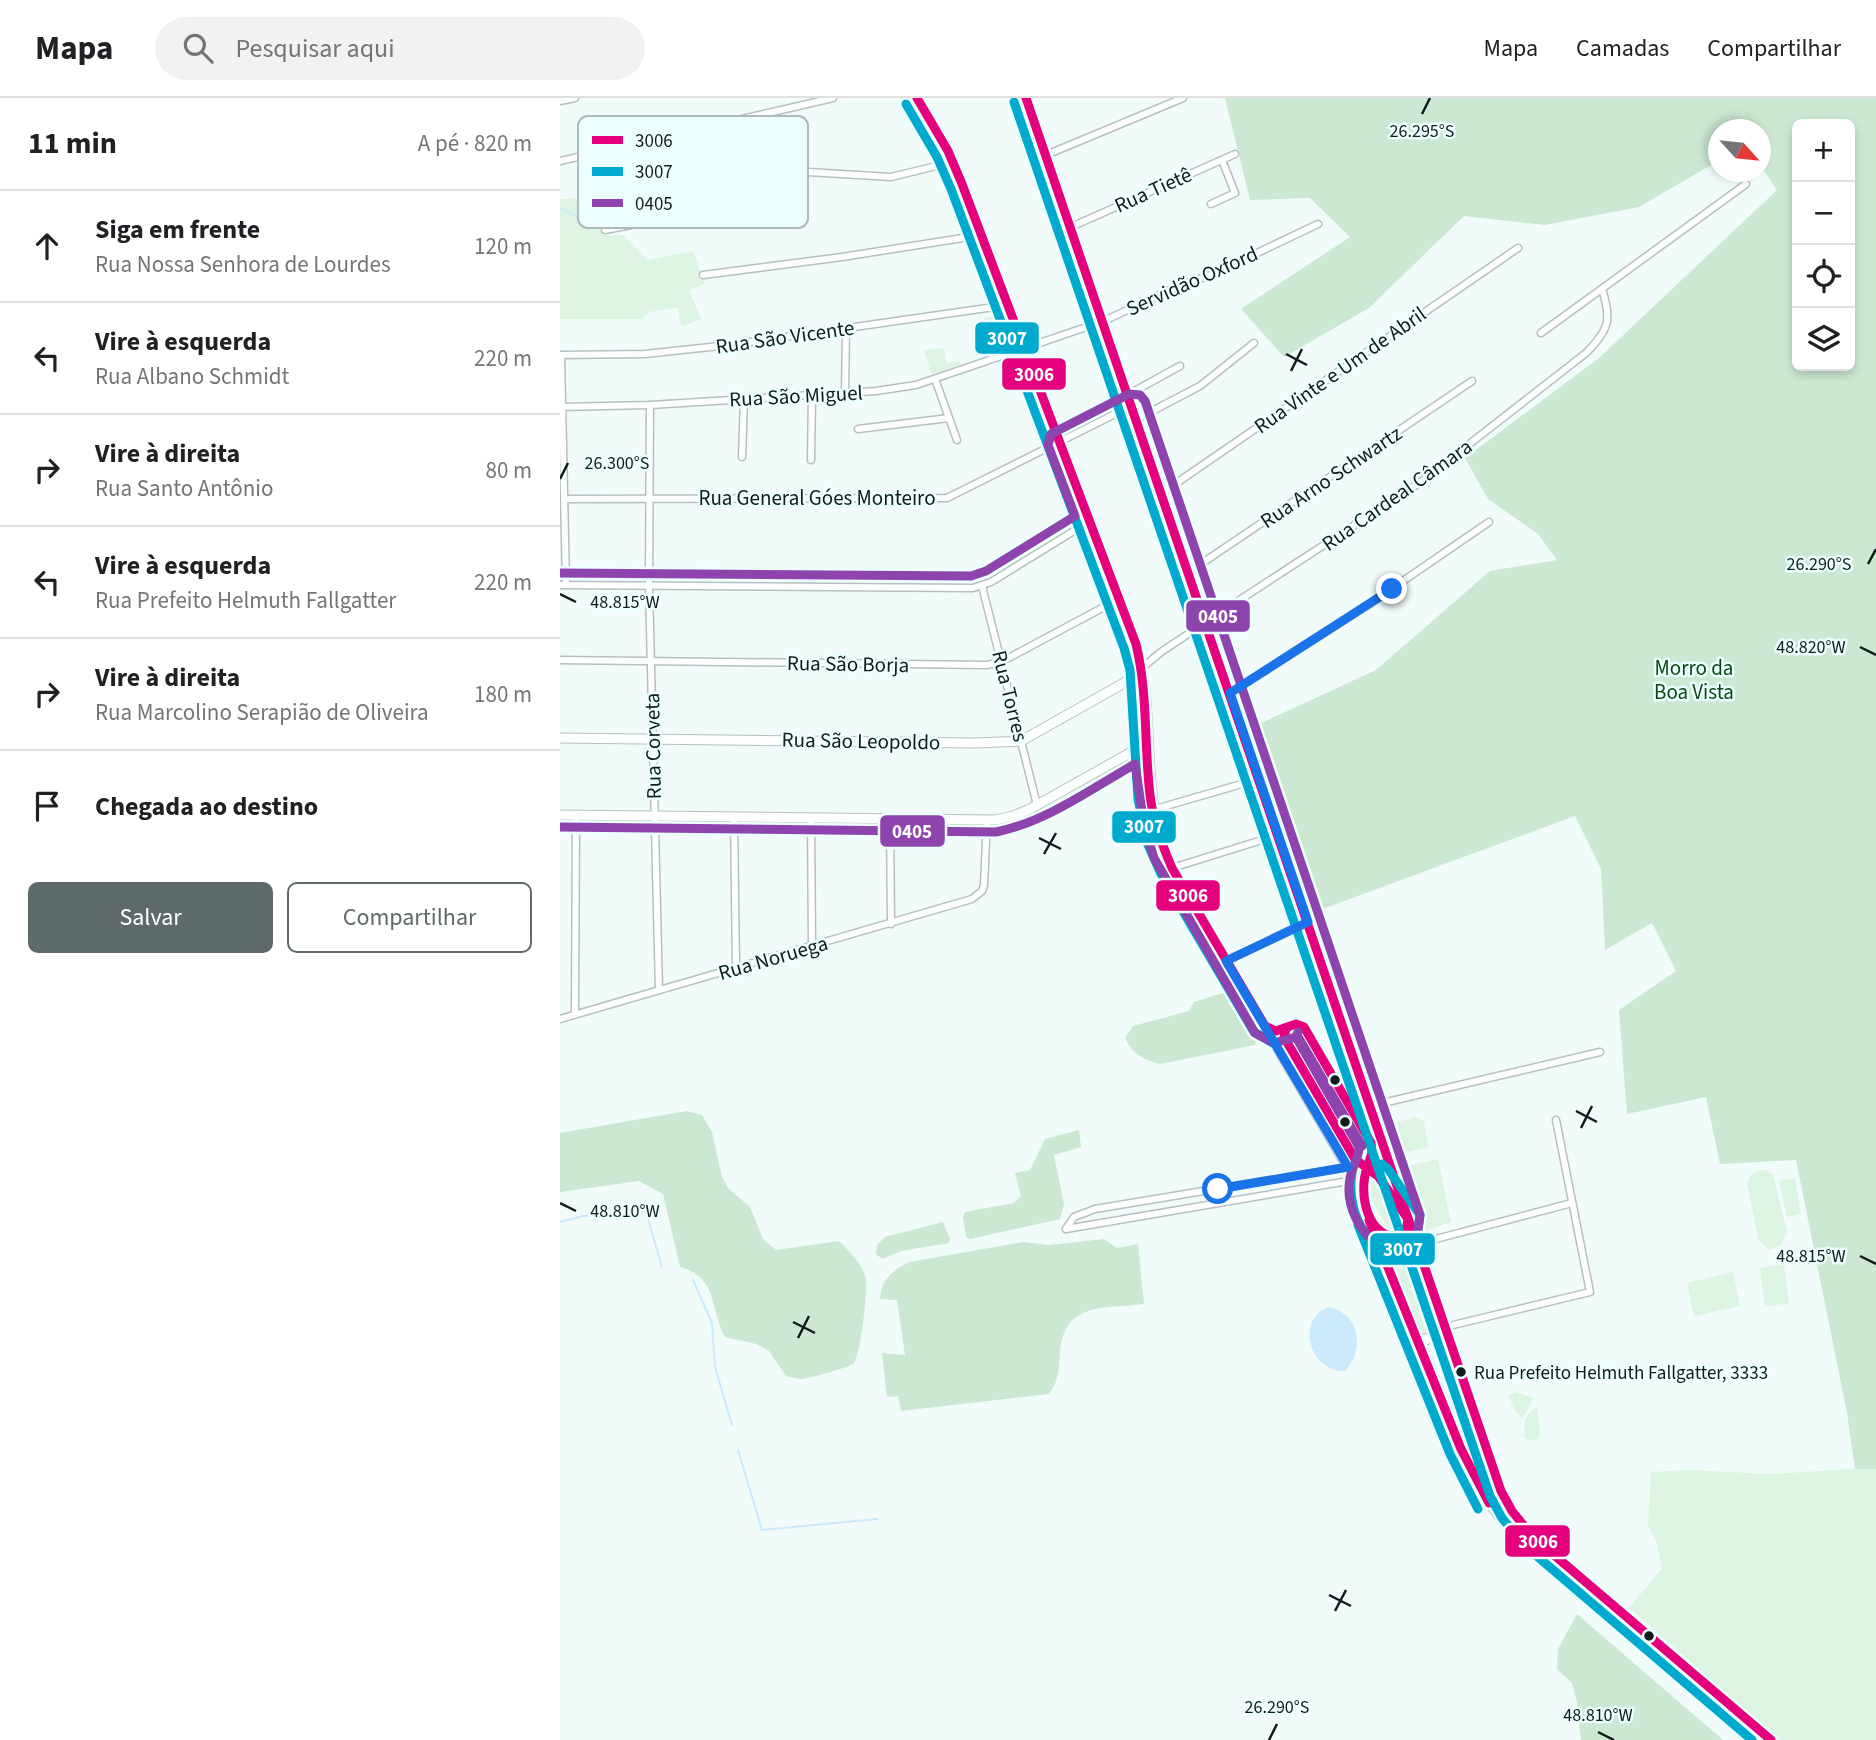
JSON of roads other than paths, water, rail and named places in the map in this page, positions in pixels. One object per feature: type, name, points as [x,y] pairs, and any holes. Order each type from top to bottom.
[{"type":"main road","points":[[917,98],[953,162],[1136,644],[1142,668],[1152,810],[1160,841],[1172,868],[1348,1167],[1471,1470],[1509,1530],[1751,1740]]},
{"type":"main road","points":[[1028,99],[1498,1484],[1521,1523],[1539,1542],[1771,1740]]},
{"type":"main road","points":[[1366,1212],[1381,1231],[1394,1238],[1404,1235],[1408,1219]]},
{"type":"main road","points":[[1418,1342],[1433,1337],[1445,1327]]},
{"type":"street","points":[[560,101],[575,98]]},
{"type":"street","points":[[757,116],[833,98]]},
{"type":"street","points":[[1046,155],[1183,98]]},
{"type":"street","name":"Rua Tietê","points":[[1071,227],[1235,154]]},
{"type":"street","points":[[560,161],[578,157]]},
{"type":"street","points":[[1210,204],[1235,193],[1222,160]]},
{"type":"street","points":[[808,172],[891,177],[953,162]]},
{"type":"street","points":[[1541,333],[1746,184]]},
{"type":"street","name":"Servidão Oxford","points":[[1024,347],[1104,321],[1176,287],[1213,274],[1318,224]]},
{"type":"street","points":[[605,230],[615,228]]},
{"type":"street","points":[[703,275],[982,235]]},
{"type":"street","name":"Rua Vinte e Um de Abril","points":[[1162,493],[1518,247]]},
{"type":"street","name":"Rua Cardeal Câmara","points":[[1142,668],[1161,652],[1430,475],[1586,353],[1596,343],[1607,324],[1608,308],[1602,289]]},
{"type":"street","name":"Rua São Vicente","points":[[561,355],[645,354],[846,329],[1008,305]]},
{"type":"street","points":[[845,393],[846,329]]},
{"type":"street","points":[[1138,419],[1200,386],[1254,342]]},
{"type":"street","name":"Rua São Miguel","points":[[561,407],[890,390],[935,379],[1024,347]]},
{"type":"street","points":[[561,355],[563,585],[982,586],[1090,522]]},
{"type":"street","points":[[1129,394],[1180,366]]},
{"type":"street","points":[[935,379],[957,440]]},
{"type":"street","name":"Rua Arno Schwartz","points":[[1189,572],[1472,381]]},
{"type":"street","points":[[811,460],[812,395]]},
{"type":"street","points":[[742,457],[744,399]]},
{"type":"street","name":"Rua Corveta","points":[[650,404],[649,586],[659,990]]},
{"type":"street","name":"Rua General Góes Monteiro","points":[[564,499],[939,499],[955,495],[1133,405]]},
{"type":"street","points":[[858,429],[949,418]]},
{"type":"street","points":[[1230,693],[1368,605],[1489,522]]},
{"type":"street","name":"Rua Torres","points":[[982,586],[1037,805]]},
{"type":"street","name":"Rua São Borja","points":[[560,660],[987,665],[1001,662],[1119,599]]},
{"type":"street","name":"Rua São Leopoldo","points":[[560,738],[1021,741],[1124,683],[1142,668]]},
{"type":"street","points":[[560,815],[987,820],[1013,816],[1037,805],[1146,744]]},
{"type":"street","points":[[1152,810],[1259,779]]},
{"type":"street","points":[[575,1014],[576,815]]},
{"type":"street","points":[[734,817],[736,969]]},
{"type":"street","points":[[811,818],[812,947]]},
{"type":"street","points":[[890,819],[891,924]]},
{"type":"street","name":"Rua Noruega","points":[[560,1018],[972,900],[982,891],[985,878],[987,820]]},
{"type":"street","points":[[1172,868],[1278,835]]},
{"type":"street","points":[[1226,961],[1308,922]]},
{"type":"street","points":[[1370,1106],[1600,1052]]},
{"type":"street","points":[[1445,1327],[1590,1292],[1556,1120]]},
{"type":"street","points":[[1348,1167],[1081,1213],[1074,1217],[1066,1229],[1354,1180]]},
{"type":"street","points":[[1157,1199],[1159,1213]]},
{"type":"street","points":[[1417,1244],[1572,1203]]},
{"type":"water","points":[[1330,1307],[1348,1317],[1356,1334],[1355,1353],[1345,1371],[1332,1369],[1322,1363],[1310,1343],[1312,1321]]},
{"type":"waterway","points":[[560,208],[578,217]]},
{"type":"waterway","points":[[560,1222],[583,1216],[646,1212],[662,1267]]},
{"type":"waterway","points":[[693,1280],[712,1323],[715,1367],[732,1425]]},
{"type":"waterway","points":[[738,1450],[762,1530],[877,1519]]},
{"type":"place","name":"Rua Prefeito Helmuth Fallgatter, 3333","points":[[1461,1372]]},
{"type":"park label","name":"Morro da Boa Vista","points":[[1694,680]]}]
